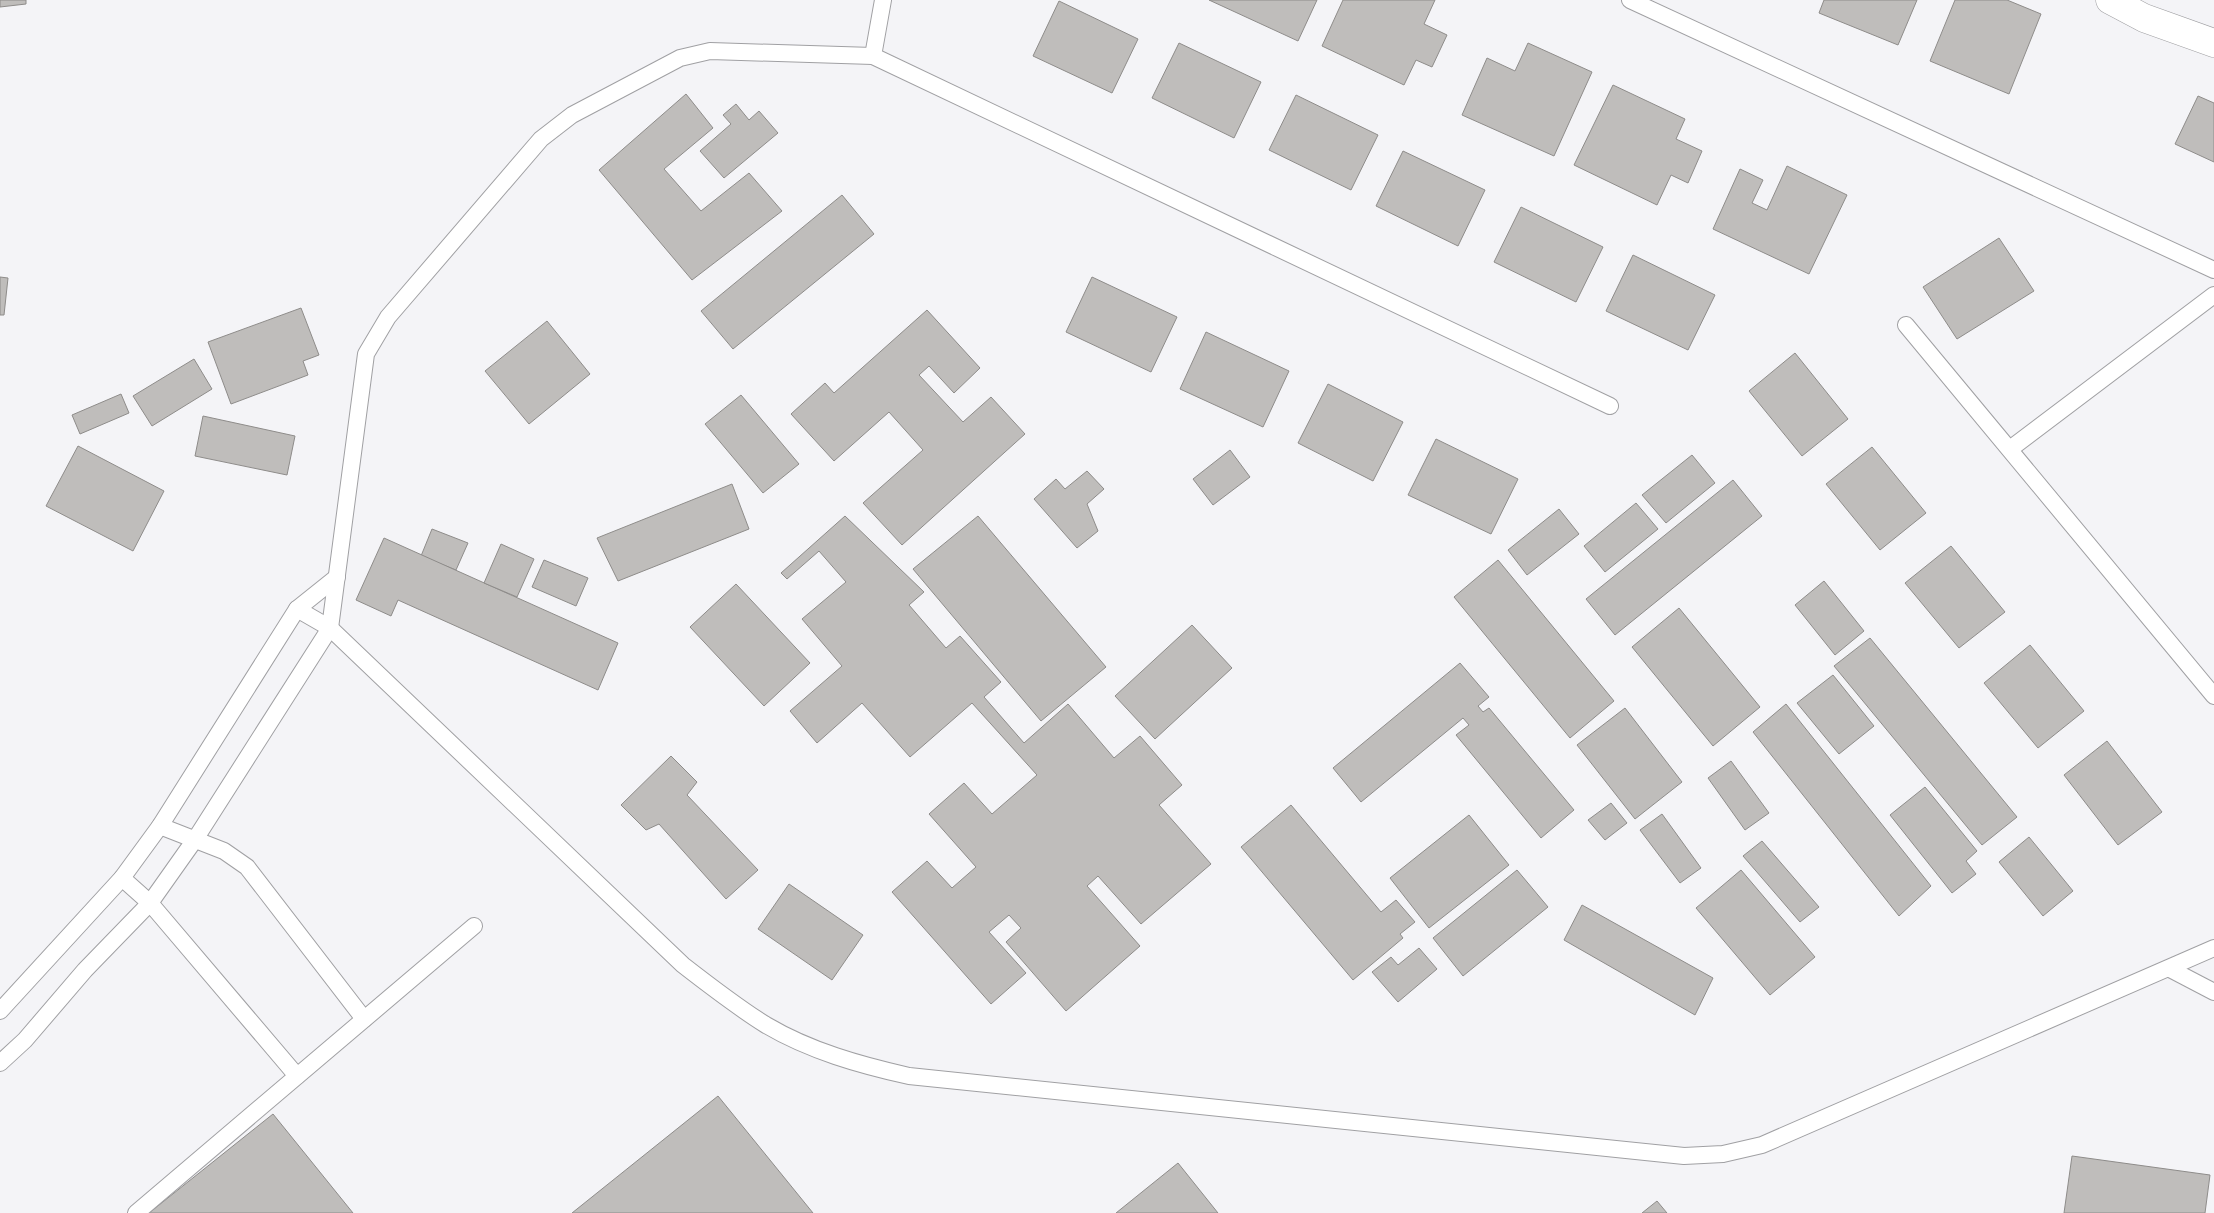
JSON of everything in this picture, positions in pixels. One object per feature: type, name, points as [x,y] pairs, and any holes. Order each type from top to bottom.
[{"type":"street","points":[[2110,0],[2144,18],[2214,43]]},
{"type":"lane","points":[[873,56],[883,0]]},
{"type":"lane","points":[[1630,0],[2214,270]]},
{"type":"lane","points":[[0,1063],[25,1040],[85,970],[150,903],[196,838],[330,628],[366,354],[388,317],[541,139],[572,115],[680,58],[710,51],[873,56],[1610,406]]},
{"type":"lane","points":[[2010,449],[2214,295]]},
{"type":"lane","points":[[1906,325],[2214,696]]},
{"type":"lane","points":[[0,1011],[122,878],[160,826],[297,609],[337,577]]},
{"type":"lane","points":[[297,609],[330,628],[682,964],[717,992],[767,1025],[817,1049],[868,1067],[909,1076],[1684,1156],[1723,1154],[1762,1145],[2170,969],[2214,948]]},
{"type":"lane","points":[[160,826],[196,838],[236,857],[247,867],[364,1020]]},
{"type":"lane","points":[[122,878],[150,903],[297,1076]]},
{"type":"lane","points":[[136,1213],[474,926]]},
{"type":"lane","points":[[2170,969],[2214,992]]},
{"type":"building","points":[[0,0],[26,0],[26,4],[0,7]]},
{"type":"building","points":[[1209,0],[1317,0],[1298,41]]},
{"type":"building","points":[[1343,0],[1435,0],[1424,24],[1447,35],[1432,67],[1416,60],[1404,85],[1322,46]]},
{"type":"building","points":[[1824,0],[1917,0],[1898,45],[1819,13]]},
{"type":"building","points":[[1955,0],[2007,0],[2041,14],[2009,94],[1930,61]]},
{"type":"building","points":[[1059,1],[1138,39],[1112,93],[1033,56]]},
{"type":"building","points":[[1179,43],[1261,82],[1234,138],[1152,98]]},
{"type":"building","points":[[1528,43],[1592,72],[1554,156],[1462,115],[1487,58],[1515,71]]},
{"type":"building","points":[[1613,85],[1685,119],[1676,139],[1702,151],[1688,183],[1671,175],[1657,205],[1574,165]]},
{"type":"building","points":[[686,94],[713,128],[664,169],[701,211],[749,173],[782,211],[692,280],[599,170]]},
{"type":"building","points":[[1296,95],[1378,135],[1351,190],[1269,150]]},
{"type":"building","points":[[2198,96],[2214,103],[2214,162],[2175,144]]},
{"type":"building","points":[[736,104],[749,120],[759,111],[778,133],[724,178],[700,151],[731,124],[723,115]]},
{"type":"building","points":[[1403,151],[1485,190],[1458,246],[1376,206]]},
{"type":"building","points":[[1787,166],[1847,195],[1809,274],[1713,229],[1740,169],[1763,180],[1752,203],[1767,210]]},
{"type":"building","points":[[842,195],[874,234],[733,349],[701,311]]},
{"type":"building","points":[[1521,207],[1603,247],[1576,302],[1494,262]]},
{"type":"building","points":[[1999,238],[2034,291],[1957,339],[1923,287]]},
{"type":"building","points":[[1633,255],[1715,295],[1688,350],[1606,311]]},
{"type":"building","points":[[0,277],[8,278],[4,315],[0,315]]},
{"type":"building","points":[[1092,277],[1177,317],[1151,372],[1066,332]]},
{"type":"building","points":[[301,308],[319,355],[303,361],[308,375],[231,404],[208,342]]},
{"type":"building","points":[[927,310],[980,368],[954,393],[929,366],[919,375],[963,422],[991,397],[1025,434],[902,545],[863,503],[923,450],[889,412],[834,461],[791,414],[825,383],[834,393]]},
{"type":"building","points":[[547,321],[590,374],[529,424],[485,371]]},
{"type":"building","points":[[1206,332],[1289,371],[1263,427],[1180,389]]},
{"type":"building","points":[[1795,353],[1848,419],[1802,456],[1749,391]]},
{"type":"building","points":[[194,359],[212,389],[152,426],[133,396]]},
{"type":"building","points":[[1328,384],[1403,422],[1373,481],[1298,443]]},
{"type":"building","points":[[121,394],[129,413],[80,434],[72,415]]},
{"type":"building","points":[[741,395],[799,464],[763,493],[705,424]]},
{"type":"building","points":[[203,416],[295,436],[287,475],[195,456]]},
{"type":"building","points":[[1436,439],[1518,479],[1491,534],[1408,495]]},
{"type":"building","points":[[78,446],[164,491],[133,551],[46,506]]},
{"type":"building","points":[[1872,447],[1926,513],[1880,550],[1826,484]]},
{"type":"building","points":[[1230,450],[1250,477],[1213,505],[1193,479]]},
{"type":"building","points":[[1692,455],[1715,483],[1666,523],[1642,495]]},
{"type":"building","points":[[1087,471],[1104,489],[1087,504],[1098,531],[1077,548],[1034,499],[1056,479],[1065,489]]},
{"type":"building","points":[[1733,480],[1762,516],[1615,635],[1586,599]]},
{"type":"building","points":[[732,484],[749,529],[618,581],[597,538]]},
{"type":"building","points":[[1636,503],[1658,529],[1605,572],[1584,546]]},
{"type":"building","points":[[1559,509],[1579,534],[1527,575],[1508,550]]},
{"type":"building","points":[[845,516],[924,592],[909,605],[946,648],[960,636],[1001,682],[984,697],[1024,743],[1068,704],[1114,758],[1140,736],[1182,785],[1159,805],[1211,864],[1141,924],[1098,876],[1087,886],[1140,946],[1066,1011],[1006,942],[1021,928],[1009,915],[989,932],[1026,973],[991,1004],[892,892],[927,861],[952,888],[976,867],[929,814],[964,783],[992,814],[1037,775],[972,703],[910,757],[862,703],[817,743],[790,711],[842,666],[802,619],[846,582],[819,551],[787,579],[781,573]]},
{"type":"building","points":[[978,516],[1106,667],[1041,721],[913,569]]},
{"type":"building","points":[[432,529],[468,543],[456,570],[421,556]]},
{"type":"building","points":[[384,538],[618,643],[598,690],[398,600],[391,616],[356,600]]},
{"type":"building","points":[[501,544],[534,559],[517,597],[484,583]]},
{"type":"building","points":[[1951,546],[2005,612],[1959,648],[1905,583]]},
{"type":"building","points":[[544,560],[588,578],[576,606],[532,587]]},
{"type":"building","points":[[1498,560],[1614,701],[1570,738],[1454,597]]},
{"type":"building","points":[[1824,581],[1864,631],[1835,655],[1795,605]]},
{"type":"building","points":[[736,584],[810,663],[764,706],[690,627]]},
{"type":"building","points":[[1679,608],[1760,707],[1713,746],[1632,647]]},
{"type":"building","points":[[1192,625],[1232,668],[1155,739],[1115,696]]},
{"type":"building","points":[[1870,638],[2017,817],[1982,845],[1834,666]]},
{"type":"building","points":[[2030,645],[2084,711],[2038,748],[1984,683]]},
{"type":"building","points":[[1460,663],[1489,697],[1478,706],[1483,712],[1489,708],[1574,810],[1541,838],[1456,735],[1469,725],[1463,718],[1361,802],[1333,768]]},
{"type":"building","points":[[1833,675],[1874,726],[1839,754],[1797,703]]},
{"type":"building","points":[[1786,704],[1931,886],[1899,916],[1753,732]]},
{"type":"building","points":[[1625,708],[1682,782],[1635,819],[1577,745]]},
{"type":"building","points":[[2107,741],[2162,812],[2118,845],[2064,775]]},
{"type":"building","points":[[671,756],[697,782],[687,795],[758,870],[726,899],[659,824],[646,830],[621,805]]},
{"type":"building","points":[[1731,761],[1769,813],[1745,830],[1708,778]]},
{"type":"building","points":[[1925,787],[1977,851],[1966,861],[1976,874],[1952,893],[1890,815]]},
{"type":"building","points":[[1611,803],[1627,823],[1605,840],[1588,820]]},
{"type":"building","points":[[1291,805],[1381,912],[1396,900],[1415,922],[1400,934],[1403,938],[1353,980],[1241,847]]},
{"type":"building","points":[[1662,814],[1701,868],[1680,883],[1640,830]]},
{"type":"building","points":[[1469,815],[1509,865],[1429,928],[1390,878]]},
{"type":"building","points":[[2029,837],[2073,891],[2043,916],[1999,862]]},
{"type":"building","points":[[1762,841],[1819,907],[1800,922],[1743,856]]},
{"type":"building","points":[[1517,870],[1548,907],[1463,976],[1433,938]]},
{"type":"building","points":[[1741,870],[1815,957],[1770,995],[1696,908]]},
{"type":"building","points":[[789,884],[863,935],[832,980],[758,929]]},
{"type":"building","points":[[1582,905],[1713,978],[1695,1015],[1564,940]]},
{"type":"building","points":[[1419,948],[1437,969],[1398,1002],[1372,972],[1391,957],[1398,965]]},
{"type":"building","points":[[718,1096],[813,1213],[572,1213]]},
{"type":"building","points":[[273,1114],[353,1213],[149,1213]]},
{"type":"building","points":[[2072,1156],[2210,1175],[2205,1213],[2064,1213]]},
{"type":"building","points":[[1178,1163],[1218,1213],[1116,1213]]},
{"type":"building","points":[[1657,1201],[1667,1213],[1642,1213]]}]
